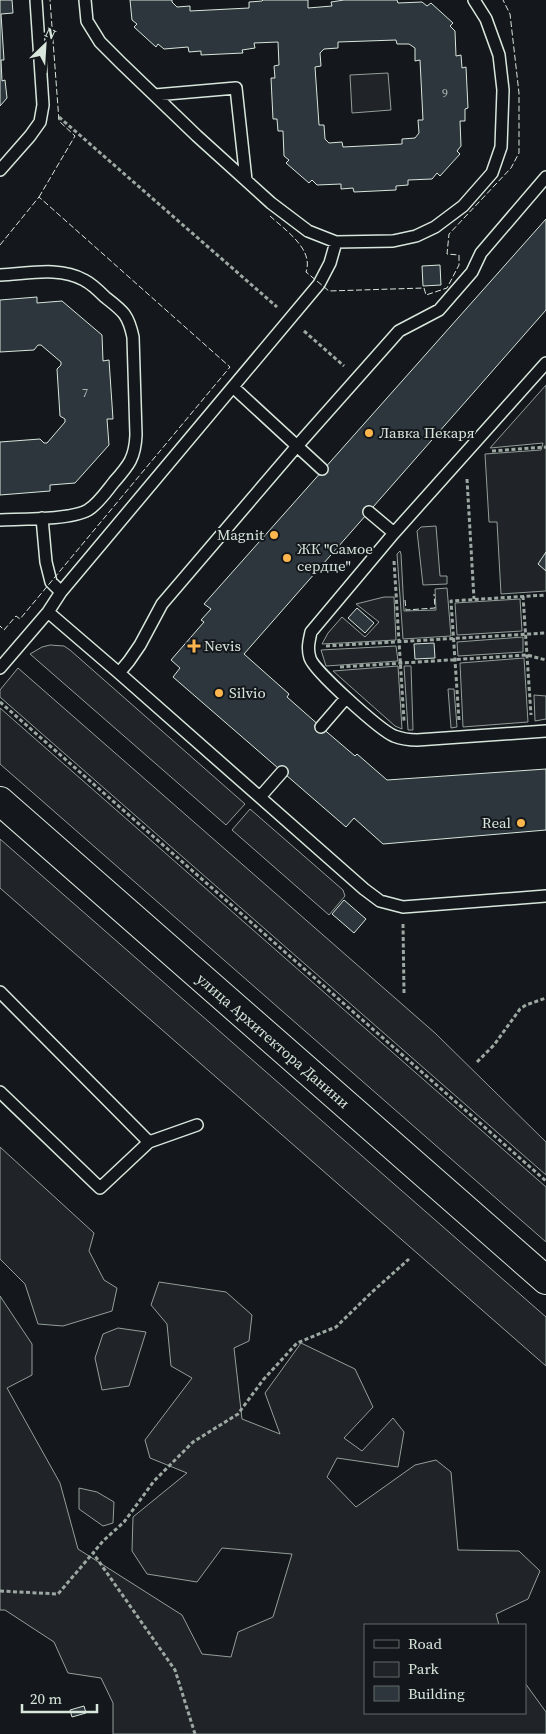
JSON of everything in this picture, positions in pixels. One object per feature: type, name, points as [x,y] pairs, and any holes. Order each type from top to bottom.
[{"type":"street","name":"улица Архитектора Данини","points":[[0,801],[546,1280]]},
{"type":"lane","points":[[0,170],[40,122],[43,105],[36,0]]},
{"type":"lane","points":[[85,0],[87,21],[100,42],[155,96],[271,203],[308,231],[336,242],[393,241],[416,236],[435,227],[463,206],[492,173],[501,147],[503,90],[499,56],[486,19],[474,0]]},
{"type":"lane","points":[[155,96],[236,88],[246,180]]},
{"type":"lane","points":[[119,673],[140,645],[162,604],[297,446],[399,331],[439,310],[472,272],[481,253],[546,177]]},
{"type":"lane","points":[[0,668],[48,612],[61,592],[319,284],[330,263],[336,242]]},
{"type":"lane","points":[[0,275],[58,272],[72,274],[86,280],[122,310],[130,322],[133,337],[136,435],[135,450],[130,464],[88,510],[75,515],[0,520]]},
{"type":"lane","points":[[546,363],[394,534],[311,632],[308,648],[310,659],[317,669],[346,698],[393,736],[405,740],[546,732]]},
{"type":"lane","points":[[233,387],[322,470]]},
{"type":"lane","points":[[369,512],[394,534]]},
{"type":"lane","points":[[42,518],[46,562],[51,582],[61,592]]},
{"type":"lane","points":[[48,612],[380,901],[402,907],[546,896]]},
{"type":"lane","points":[[321,727],[346,698]]},
{"type":"lane","points":[[260,797],[282,772]]},
{"type":"lane","points":[[0,992],[149,1142]]},
{"type":"lane","points":[[0,1092],[100,1188],[149,1142],[197,1125]]},
{"type":"path","points":[[58,117],[357,378]]},
{"type":"path","points":[[476,441],[488,451],[546,447]]},
{"type":"path","points":[[463,456],[467,475],[474,599]]},
{"type":"path","points":[[394,534],[405,740]]},
{"type":"path","points":[[460,737],[451,601],[546,595]]},
{"type":"path","points":[[523,596],[532,732]]},
{"type":"path","points":[[308,648],[546,633]]},
{"type":"path","points":[[317,669],[527,654],[546,660]]},
{"type":"path","points":[[0,702],[546,1181]]},
{"type":"path","points":[[403,939],[404,993]]},
{"type":"path","points":[[477,1062],[494,1044],[520,1009],[546,998]]},
{"type":"path","points":[[0,1591],[58,1594],[103,1541],[124,1522],[154,1481],[193,1442],[238,1414],[263,1380],[298,1343],[336,1327],[409,1259]]},
{"type":"path","points":[[94,1553],[175,1670],[195,1734]]},
{"type":"green space","points":[[388,73],[391,110],[352,113],[350,75]]},
{"type":"green space","points":[[546,385],[546,591],[501,594],[497,522],[489,522],[485,454],[541,450],[543,443],[490,448]]},
{"type":"green space","points":[[436,526],[440,576],[447,576],[447,584],[423,585],[417,531],[421,527]]},
{"type":"green space","points":[[400,551],[404,611],[436,610],[435,589],[447,588],[451,636],[403,639],[397,554]]},
{"type":"green space","points":[[384,597],[394,597],[396,640],[322,644],[328,633],[342,617],[365,637],[379,622],[356,604]]},
{"type":"green space","points":[[520,599],[522,631],[457,635],[455,603]]},
{"type":"green space","points":[[523,637],[523,652],[458,656],[457,642]]},
{"type":"green space","points":[[50,645],[64,646],[70,650],[245,804],[226,825],[30,654]]},
{"type":"green space","points":[[396,646],[398,661],[326,666],[321,650]]},
{"type":"green space","points":[[524,658],[528,722],[463,727],[460,663]]},
{"type":"green space","points":[[398,666],[402,729],[395,726],[333,671]]},
{"type":"green space","points":[[404,666],[411,666],[413,730],[408,730]]},
{"type":"green space","points":[[18,668],[435,1033],[546,1142],[546,1175],[0,697],[0,690]]},
{"type":"green space","points":[[448,689],[454,689],[457,727],[451,728]]},
{"type":"green space","points":[[534,695],[546,696],[546,719],[535,721]]},
{"type":"green space","points":[[0,708],[546,1187],[546,1242],[0,764]]},
{"type":"green space","points":[[250,809],[343,890],[345,896],[329,915],[232,830]]},
{"type":"green space","points":[[0,839],[546,1317],[546,1366],[0,888]]},
{"type":"green space","points":[[0,1147],[94,1233],[89,1251],[104,1280],[117,1288],[112,1311],[63,1326],[38,1324],[25,1284],[0,1259]]},
{"type":"green space","points":[[159,1282],[226,1292],[252,1315],[249,1341],[234,1348],[242,1419],[280,1434],[265,1393],[301,1343],[355,1369],[373,1407],[344,1438],[362,1451],[393,1418],[404,1432],[398,1467],[337,1458],[327,1477],[356,1507],[415,1465],[436,1460],[451,1472],[458,1550],[519,1551],[540,1571],[528,1599],[496,1614],[499,1624],[364,1624],[364,1714],[526,1714],[526,1684],[546,1712],[546,1734],[113,1734],[113,1703],[101,1678],[68,1673],[54,1642],[5,1610],[0,1610],[0,1296],[32,1344],[32,1375],[7,1388],[60,1483],[78,1549],[182,1615],[202,1654],[231,1657],[238,1632],[273,1617],[292,1554],[222,1548],[197,1582],[147,1574],[132,1551],[133,1517],[187,1473],[150,1458],[145,1440],[192,1378],[171,1366],[167,1324],[151,1305]]},
{"type":"green space","points":[[118,1328],[146,1332],[129,1386],[102,1390],[95,1358],[103,1334]]},
{"type":"green space","points":[[79,1488],[97,1492],[114,1502],[113,1523],[103,1526],[79,1509]]},
{"type":"building","points":[[0,0],[12,0],[13,13],[1,14],[4,60],[1,60],[2,81],[5,80],[7,98],[0,106]]},
{"type":"building","points":[[130,0],[172,0],[177,7],[190,6],[190,11],[249,8],[249,2],[263,0],[308,0],[308,8],[332,6],[331,2],[344,0],[397,0],[398,3],[422,2],[427,6],[431,3],[453,23],[450,26],[455,31],[456,56],[461,55],[462,68],[466,67],[468,108],[465,109],[465,121],[460,121],[461,146],[457,151],[460,154],[440,176],[437,173],[432,179],[408,180],[408,185],[396,186],[396,190],[354,192],[353,188],[341,189],[341,184],[317,185],[312,180],[309,183],[286,163],[289,160],[284,156],[283,131],[278,131],[277,119],[273,119],[271,78],[275,78],[274,66],[279,65],[278,42],[254,43],[255,48],[242,50],[243,53],[201,55],[201,51],[189,52],[188,47],[164,49],[158,44],[156,47],[134,27],[137,24],[132,20]],"holes":[[[396,40],[397,44],[409,44],[415,48],[415,61],[420,60],[423,120],[418,120],[419,133],[415,138],[402,139],[402,144],[343,147],[342,142],[329,143],[325,139],[324,125],[319,125],[315,67],[321,66],[320,53],[324,49],[338,48],[338,42]]]},
{"type":"building","name":"ЖК \"Самое сердце\"","points":[[546,219],[546,310],[244,654],[289,694],[287,697],[321,727],[387,780],[546,769],[546,830],[383,844],[354,818],[346,827],[173,677],[180,668],[171,660],[204,622],[201,620],[211,609],[204,604]]},
{"type":"building","points":[[440,265],[441,285],[423,286],[422,266]]},
{"type":"building","points":[[37,297],[37,303],[62,301],[102,335],[103,361],[109,360],[113,419],[107,419],[109,445],[75,483],[50,485],[50,491],[0,495],[0,442],[40,439],[47,443],[65,422],[65,419],[60,416],[57,369],[61,362],[41,345],[38,345],[34,350],[0,352],[0,300]]},
{"type":"building","points":[[546,552],[546,571],[538,564]]},
{"type":"building","points":[[357,608],[374,623],[365,633],[348,618]]},
{"type":"building","points":[[434,643],[435,658],[415,659],[414,644]]},
{"type":"building","points":[[344,900],[366,919],[354,933],[332,914]]},
{"type":"building","points":[[84,1706],[86,1713],[72,1717],[70,1710]]},
{"type":"fence","points":[[39,197],[75,136],[59,121],[50,0]]},
{"type":"fence","points":[[270,216],[302,248],[306,256],[306,272],[329,291],[424,288],[426,295],[447,288],[459,265],[459,255],[447,254],[449,234],[511,168],[519,153],[519,93],[510,14],[503,0]]},
{"type":"fence","points":[[0,245],[39,197],[230,367],[20,619],[16,616],[4,630],[0,626]]},
{"type":"fence","points":[[405,600],[406,610],[435,608],[434,594]]},
{"type":"place","name":"Лавка Пекаря","points":[[369,433]]},
{"type":"place","name":"Magnit","points":[[274,535]]},
{"type":"place","name":"ЖК \"Самое сердце\"","points":[[287,558]]},
{"type":"place","name":"Nevis","points":[[194,646]]},
{"type":"place","name":"Silvio","points":[[219,693]]},
{"type":"place","name":"Real","points":[[521,823]]}]
